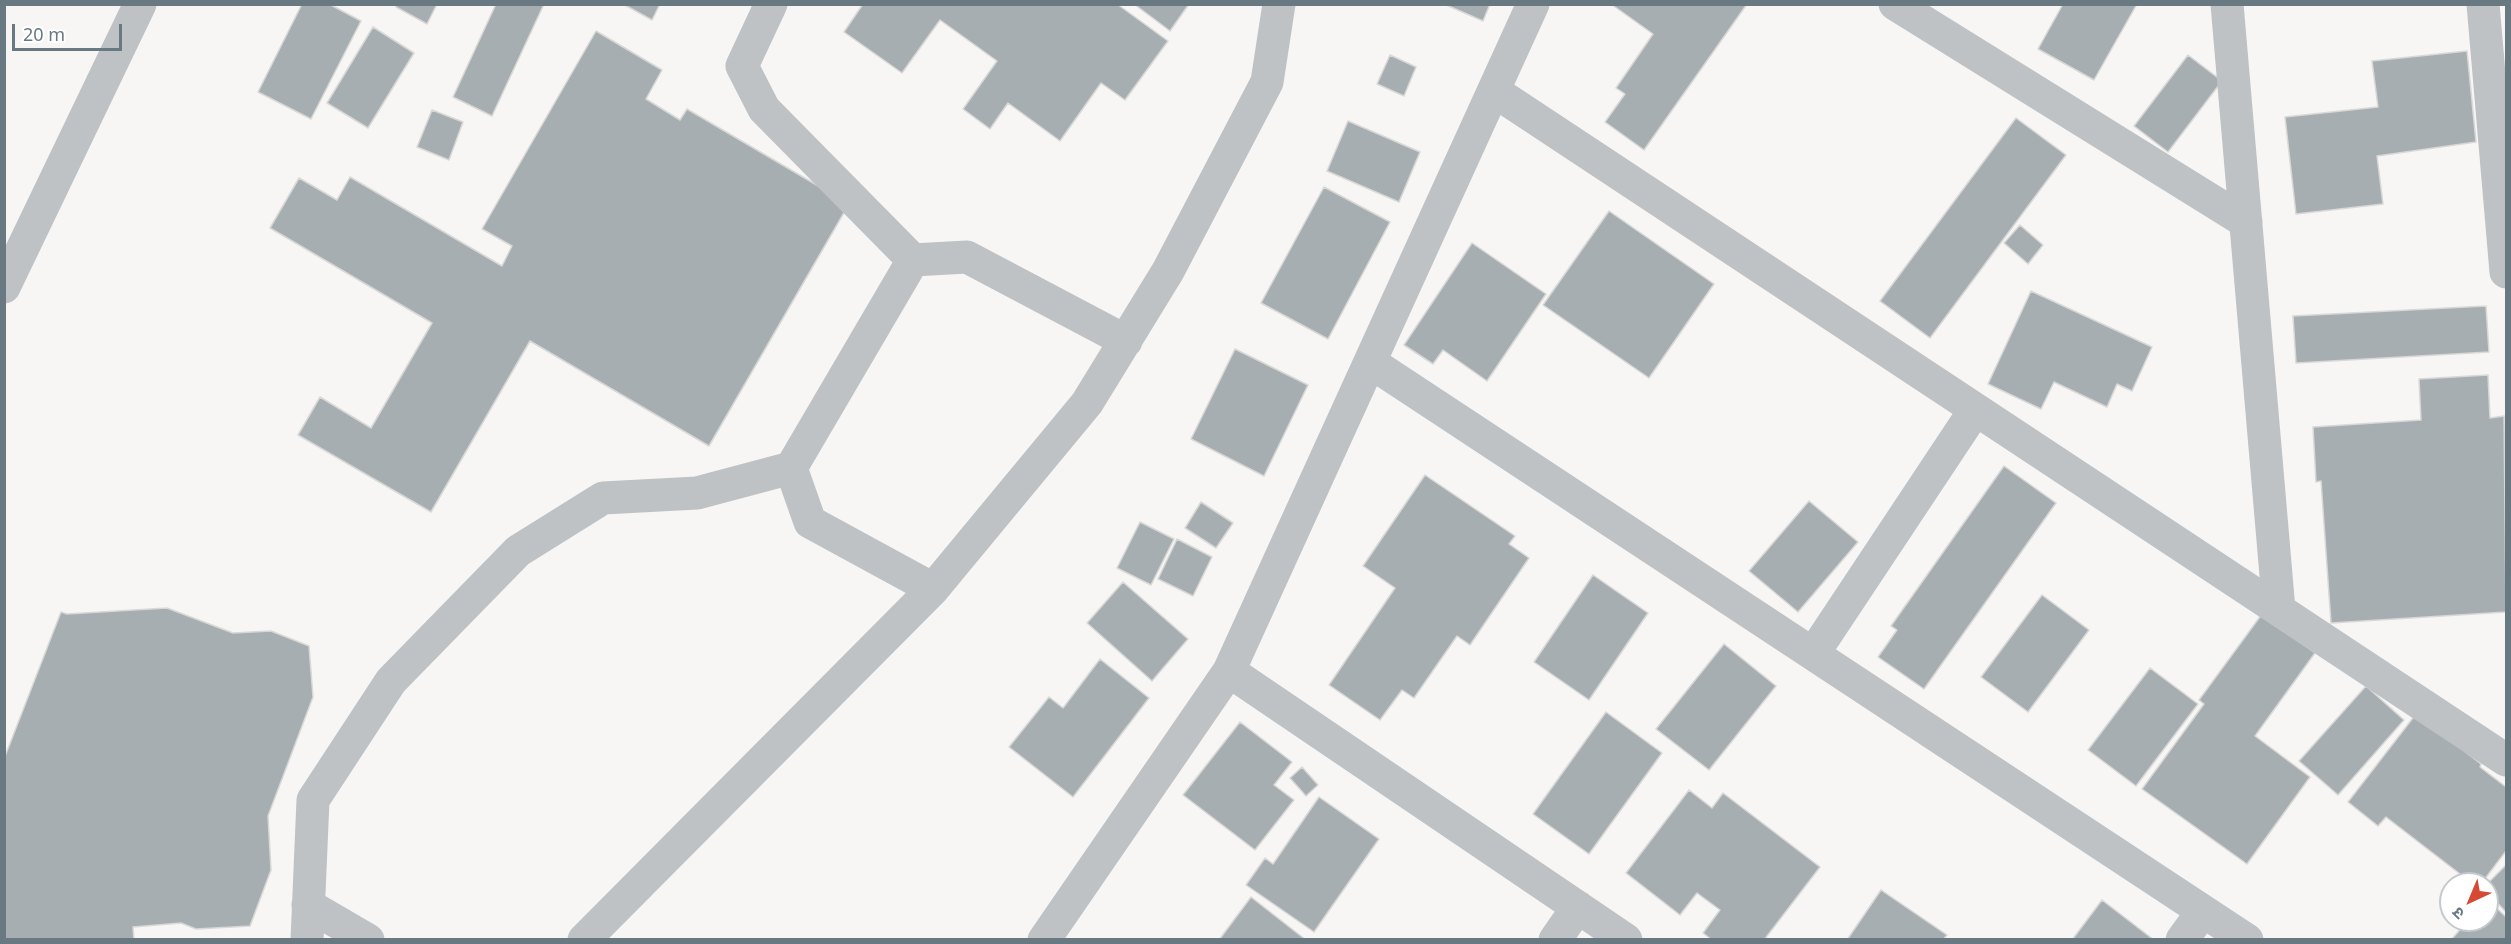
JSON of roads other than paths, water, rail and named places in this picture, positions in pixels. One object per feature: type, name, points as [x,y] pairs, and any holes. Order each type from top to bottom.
[{"type":"street","points":[[4,287],[141,4]]},
{"type":"street","points":[[771,4],[742,66],[764,109],[913,260],[967,257],[1126,341]]},
{"type":"street","points":[[584,939],[933,589],[1087,403],[1168,271],[1267,82],[1279,4]]},
{"type":"street","points":[[1044,939],[1229,671],[1533,4]]},
{"type":"street","points":[[1895,4],[2246,222]]},
{"type":"street","points":[[2227,4],[2279,610]]},
{"type":"street","points":[[2482,4],[2506,272]]},
{"type":"street","points":[[1494,91],[2506,760]]},
{"type":"street","points":[[307,939],[313,800],[391,681],[518,551],[603,498],[697,493],[791,468],[913,260]]},
{"type":"street","points":[[1370,362],[2247,939]]},
{"type":"street","points":[[1813,654],[1976,410]]},
{"type":"street","points":[[791,468],[810,522],[933,589]]},
{"type":"street","points":[[1229,671],[1626,939]]},
{"type":"street","points":[[308,905],[368,939]]},
{"type":"street","points":[[1554,939],[1578,908]]},
{"type":"street","points":[[2182,939],[2204,911]]}]
